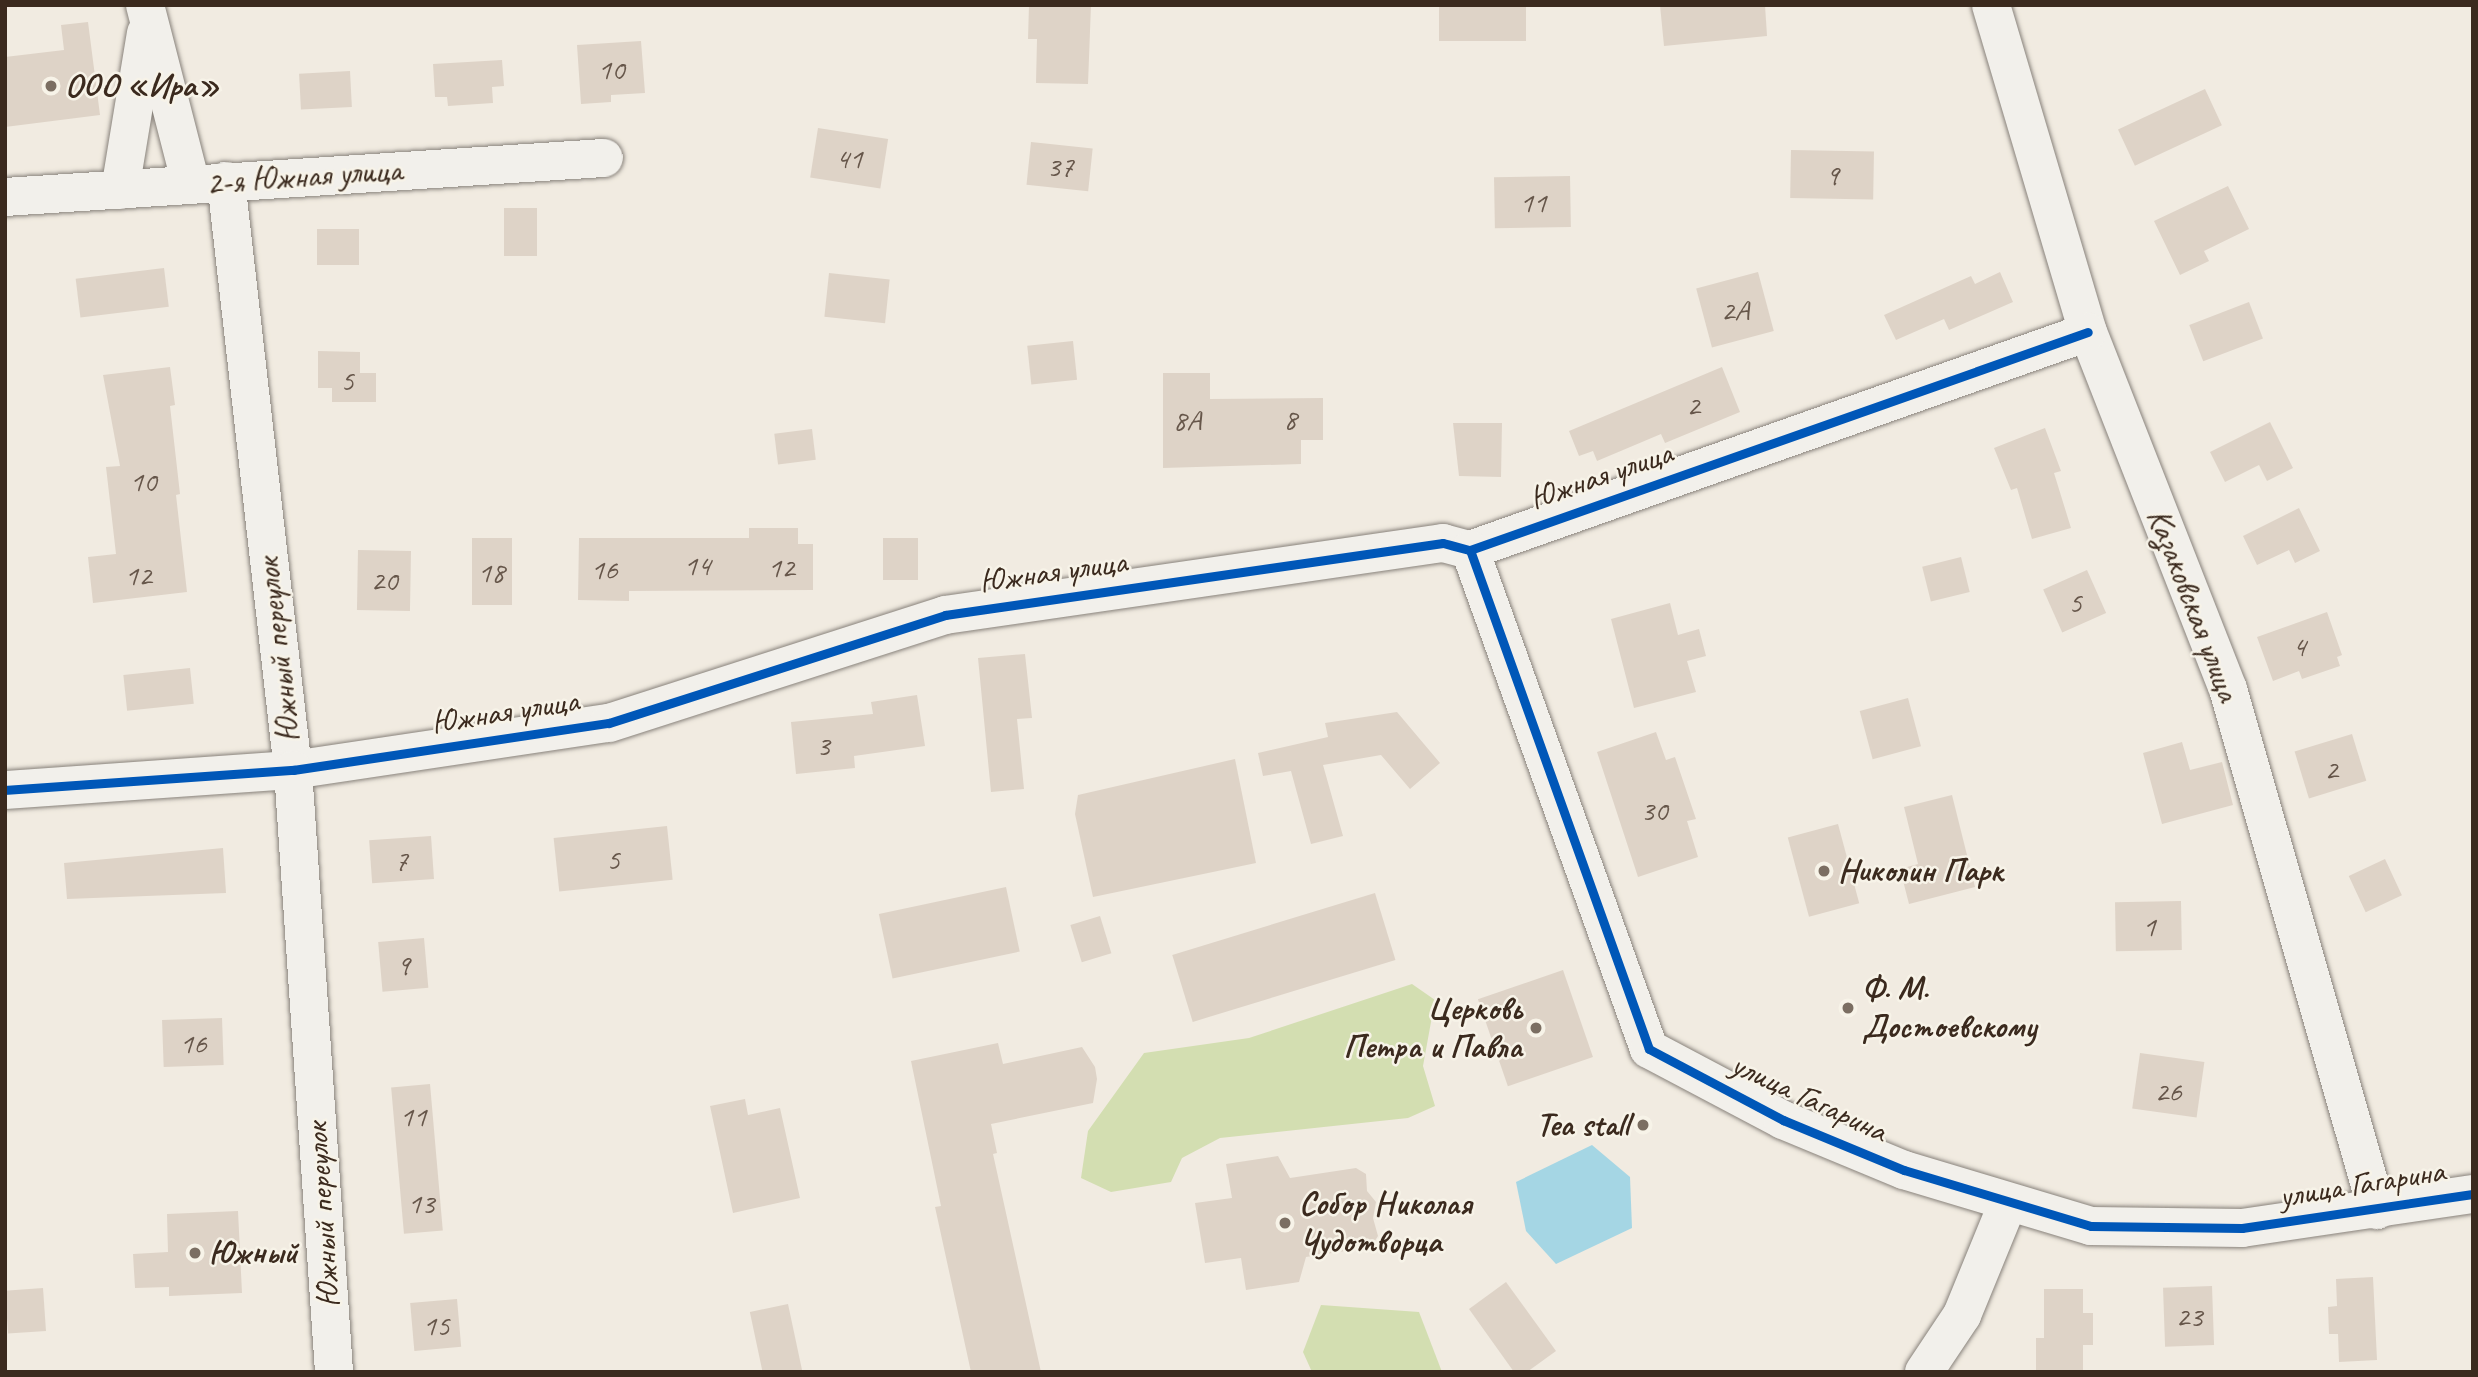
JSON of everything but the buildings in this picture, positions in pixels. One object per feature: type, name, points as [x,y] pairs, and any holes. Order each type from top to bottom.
[{"type":"street","name":"Казаковская улица","points":[[1991,5],[2088,332],[2228,689],[2377,1210]]},
{"type":"street","name":"Южный переулок","points":[[146,12],[208,182],[293,771],[334,1372]]},
{"type":"street","points":[[120,190],[146,12]]},
{"type":"street","name":"2-я Южная улица","points":[[5,197],[604,158]]},
{"type":"street","name":"Южная улица","points":[[5,790],[293,771],[609,723],[944,615],[1443,542],[1470,550],[2088,332]]},
{"type":"street","name":"улица Гагарина","points":[[1470,550],[1649,1049],[1783,1120],[1904,1170],[2091,1226],[2242,1228],[2473,1194]]},
{"type":"street","points":[[1924,1372],[1962,1315],[2008,1203]]},
{"type":"green space","points":[[1412,984],[1435,1000],[1423,1066],[1435,1106],[1408,1118],[1220,1138],[1182,1158],[1171,1182],[1111,1192],[1081,1178],[1088,1131],[1144,1053],[1249,1038]]},
{"type":"green space","points":[[1321,1305],[1419,1312],[1442,1372],[1312,1372],[1303,1352]]},
{"type":"water","points":[[1592,1145],[1630,1177],[1632,1228],[1556,1264],[1526,1231],[1516,1182]]},
{"type":"cycle path","points":[[5,790],[293,770],[609,723],[945,615],[1443,543],[1470,550],[2088,332]]},
{"type":"cycle path","points":[[1470,550],[1649,1049],[1783,1120],[1904,1170],[2091,1226],[2242,1228],[2473,1194]]},
{"type":"place","name":"ООО «Ира»","points":[[51,86]]},
{"type":"place","name":"Николин Парк","points":[[1824,871]]},
{"type":"place","name":"Ф. М. Достоевскому","points":[[1848,1008]]},
{"type":"place","name":"Церковь Петра и Павла","points":[[1536,1028]]},
{"type":"place","name":"Tea stall","points":[[1643,1125]]},
{"type":"place","name":"Собор Николая Чудотворца","points":[[1285,1223]]},
{"type":"place","name":"Южный","points":[[195,1253]]}]
